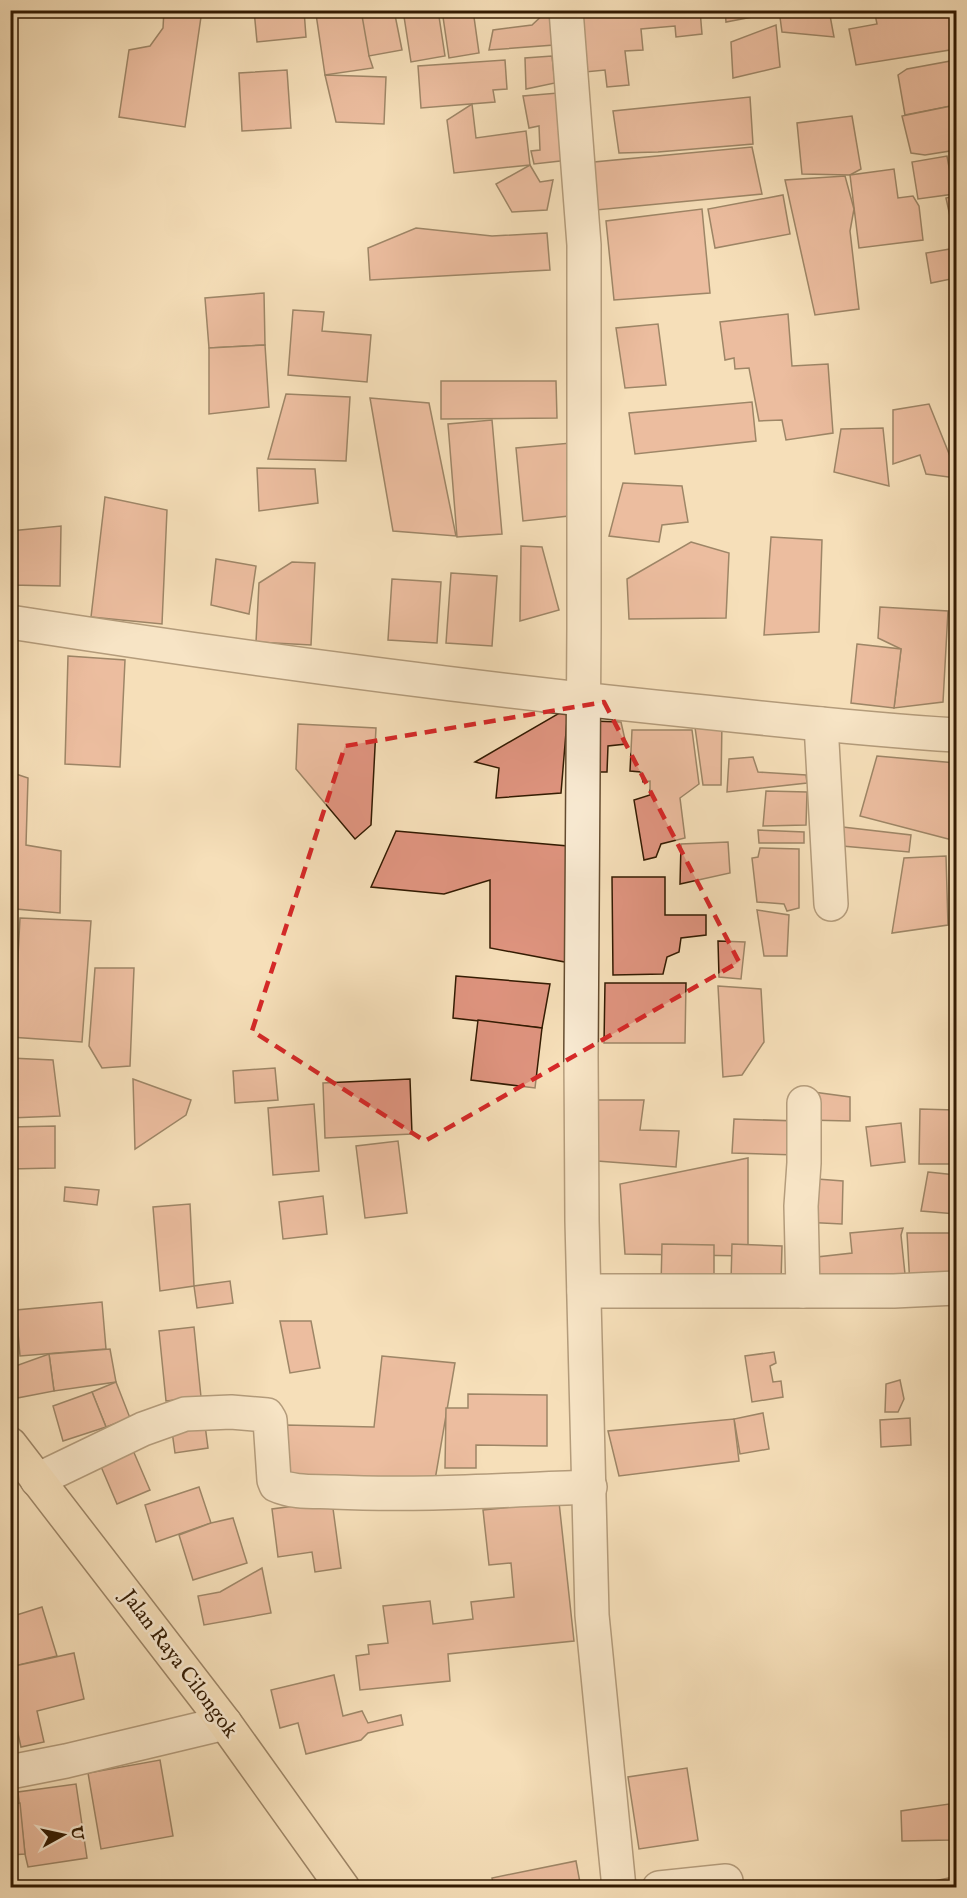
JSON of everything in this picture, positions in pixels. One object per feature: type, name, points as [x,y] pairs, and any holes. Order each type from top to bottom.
[{"type":"highway","name":"Jalan Raya Cilongok","points":[[10,1444],[225,1723],[343,1887]]},
{"type":"street","points":[[566,10],[584,245],[580,1034],[592,1615],[619,1887]]},
{"type":"street","points":[[10,622],[177,648],[583,701],[957,735]]},
{"type":"street","points":[[821,724],[831,904]]},
{"type":"street","points":[[802,1292],[801,1206],[804,1103]]},
{"type":"street","points":[[584,1291],[802,1292],[957,1288]]},
{"type":"street","points":[[37,1480],[143,1429],[167,1420],[185,1414],[231,1412],[267,1415],[270,1420],[274,1480],[276,1485],[281,1487],[351,1493],[418,1494],[590,1487]]},
{"type":"street","points":[[10,1773],[225,1723]]},
{"type":"street","points":[[660,1887],[726,1881]]},
{"type":"highlighted area","points":[[604,702],[739,962],[425,1141],[252,1031],[345,746]]},
{"type":"building","points":[[164,10],[202,10],[185,127],[119,117],[129,50],[150,46],[163,28]]},
{"type":"building","points":[[254,10],[304,10],[306,37],[257,42]]},
{"type":"building","points":[[332,10],[361,10],[369,39],[369,56],[373,68],[325,75],[316,14]]},
{"type":"building","points":[[361,10],[394,10],[402,50],[369,56]]},
{"type":"building","points":[[403,10],[438,10],[445,56],[411,62]]},
{"type":"building","points":[[442,10],[473,10],[479,53],[449,58]]},
{"type":"building","points":[[548,10],[551,10],[554,45],[489,50],[493,30],[532,25]]},
{"type":"building","points":[[579,10],[700,10],[702,34],[676,37],[675,26],[641,29],[643,50],[625,51],[629,85],[607,87],[605,70],[585,72]]},
{"type":"building","points":[[725,10],[767,10],[768,14],[726,22]]},
{"type":"building","points":[[779,10],[829,10],[834,37],[782,32]]},
{"type":"building","points":[[897,10],[956,10],[956,49],[856,65],[849,29],[877,24],[875,14]]},
{"type":"building","points":[[776,25],[780,67],[733,78],[731,42]]},
{"type":"building","points":[[552,56],[555,83],[526,89],[525,58]]},
{"type":"building","points":[[505,60],[507,89],[493,90],[495,102],[421,108],[418,66]]},
{"type":"building","points":[[956,60],[956,105],[905,115],[898,75],[907,69]]},
{"type":"building","points":[[287,70],[291,128],[242,131],[239,73]]},
{"type":"building","points":[[325,75],[386,77],[384,124],[336,122]]},
{"type":"building","points":[[558,93],[569,160],[534,164],[531,151],[540,150],[539,126],[529,128],[523,96]]},
{"type":"building","points":[[750,97],[753,144],[619,153],[613,111]]},
{"type":"building","points":[[472,104],[476,138],[526,131],[530,165],[454,173],[447,120]]},
{"type":"building","points":[[956,105],[956,150],[925,155],[911,153],[902,116]]},
{"type":"building","points":[[852,116],[861,169],[850,175],[802,174],[797,123]]},
{"type":"building","points":[[752,147],[762,194],[596,210],[594,162]]},
{"type":"building","points":[[947,156],[954,194],[918,199],[912,162]]},
{"type":"building","points":[[530,165],[540,182],[553,180],[547,210],[512,212],[496,184]]},
{"type":"building","points":[[894,169],[898,198],[913,196],[919,206],[923,240],[859,248],[850,175]]},
{"type":"building","points":[[845,176],[854,209],[850,231],[859,309],[815,315],[785,180]]},
{"type":"building","points":[[783,195],[790,234],[715,248],[708,209]]},
{"type":"building","points":[[956,196],[956,230],[953,230],[946,198]]},
{"type":"building","points":[[702,209],[710,293],[614,300],[606,221]]},
{"type":"building","points":[[416,228],[492,236],[547,233],[550,270],[370,280],[368,248]]},
{"type":"building","points":[[956,248],[956,278],[931,283],[926,253]]},
{"type":"building","points":[[264,293],[265,345],[209,348],[205,298]]},
{"type":"building","points":[[293,310],[324,312],[322,331],[371,335],[367,382],[288,375]]},
{"type":"building","points":[[788,314],[792,366],[828,364],[833,433],[786,440],[782,420],[759,421],[749,368],[735,369],[734,358],[725,360],[720,322]]},
{"type":"building","points":[[658,324],[666,385],[625,388],[616,328]]},
{"type":"building","points":[[265,345],[269,407],[209,414],[209,348]]},
{"type":"building","points":[[441,381],[556,381],[557,418],[441,419]]},
{"type":"building","points":[[286,394],[350,397],[346,461],[268,459]]},
{"type":"building","points":[[370,398],[429,403],[456,536],[393,531]]},
{"type":"building","points":[[752,402],[756,441],[635,454],[629,413]]},
{"type":"building","points":[[929,404],[956,471],[956,478],[926,474],[920,455],[893,464],[893,410]]},
{"type":"building","points":[[492,420],[502,534],[457,537],[448,424]]},
{"type":"building","points":[[883,428],[889,486],[834,472],[841,429]]},
{"type":"building","points":[[571,443],[578,515],[523,521],[516,448]]},
{"type":"building","points":[[257,468],[315,469],[318,503],[259,511]]},
{"type":"building","points":[[623,483],[682,486],[688,522],[662,525],[659,542],[609,536]]},
{"type":"building","points":[[105,497],[167,510],[162,624],[91,617]]},
{"type":"building","points":[[61,526],[60,586],[10,585],[10,531]]},
{"type":"building","points":[[771,537],[822,540],[819,632],[764,635]]},
{"type":"building","points":[[691,542],[729,553],[726,618],[629,619],[627,579]]},
{"type":"building","points":[[521,546],[542,547],[559,610],[520,621]]},
{"type":"building","points":[[216,559],[256,566],[249,614],[211,605]]},
{"type":"building","points":[[292,562],[315,563],[311,645],[256,642],[259,583]]},
{"type":"building","points":[[451,573],[497,576],[492,646],[446,643]]},
{"type":"building","points":[[392,579],[441,582],[437,643],[388,640]]},
{"type":"building","points":[[880,607],[948,611],[943,702],[894,708],[901,649],[878,638]]},
{"type":"building","points":[[10,640],[14,641],[11,757],[10,757]]},
{"type":"building","points":[[857,644],[901,649],[894,708],[851,703]]},
{"type":"building","points":[[68,656],[125,660],[120,767],[65,764]]},
{"type":"building","points":[[568,708],[561,793],[496,798],[499,768],[475,762]]},
{"type":"building","points":[[694,720],[722,721],[721,785],[703,785]]},
{"type":"building","points":[[591,721],[621,722],[626,744],[608,746],[607,772],[595,772]]},
{"type":"building","points":[[298,724],[376,728],[371,825],[355,839],[296,769]]},
{"type":"building","points":[[632,730],[692,730],[699,784],[680,798],[685,838],[661,844],[656,857],[644,860],[634,800],[650,795],[650,781],[643,782],[641,772],[630,771]]},
{"type":"building","points":[[877,756],[956,763],[956,841],[860,816]]},
{"type":"building","points":[[753,757],[758,772],[806,775],[807,783],[727,792],[729,759]]},
{"type":"building","points":[[10,772],[28,778],[26,845],[61,851],[60,913],[16,909],[17,896],[10,896]]},
{"type":"building","points":[[766,791],[807,792],[806,825],[763,826]]},
{"type":"building","points":[[834,826],[911,835],[909,852],[831,845]]},
{"type":"building","points":[[758,830],[804,832],[804,843],[759,843]]},
{"type":"building","points":[[396,831],[568,846],[565,962],[490,948],[490,880],[444,894],[371,887]]},
{"type":"building","points":[[728,842],[730,873],[680,884],[681,844]]},
{"type":"building","points":[[760,848],[799,849],[799,908],[787,911],[784,904],[757,902],[752,858],[758,857]]},
{"type":"building","points":[[946,856],[948,925],[892,933],[904,858]]},
{"type":"building","points":[[612,877],[665,877],[665,915],[706,915],[706,935],[681,938],[679,952],[667,957],[663,974],[613,975]]},
{"type":"building","points":[[757,910],[789,915],[787,956],[764,956]]},
{"type":"building","points":[[20,918],[91,921],[82,1042],[10,1037],[10,992],[16,994]]},
{"type":"building","points":[[718,941],[745,942],[741,979],[719,977]]},
{"type":"building","points":[[95,968],[134,968],[130,1066],[102,1068],[89,1046]]},
{"type":"building","points":[[456,976],[550,984],[542,1028],[453,1018]]},
{"type":"building","points":[[605,983],[686,983],[685,1043],[604,1043]]},
{"type":"building","points":[[718,986],[761,989],[764,1042],[742,1075],[723,1077]]},
{"type":"building","points":[[478,1020],[542,1028],[535,1088],[471,1080]]},
{"type":"building","points":[[10,1058],[53,1060],[60,1116],[10,1118]]},
{"type":"building","points":[[275,1068],[278,1100],[235,1103],[233,1071]]},
{"type":"building","points":[[133,1079],[191,1100],[186,1115],[135,1149]]},
{"type":"building","points":[[410,1079],[412,1134],[325,1138],[323,1083]]},
{"type":"building","points":[[806,1091],[850,1097],[850,1121],[806,1120]]},
{"type":"building","points":[[584,1100],[644,1100],[640,1130],[679,1131],[676,1167],[584,1160]]},
{"type":"building","points":[[314,1104],[319,1171],[273,1175],[268,1108]]},
{"type":"building","points":[[920,1109],[955,1110],[954,1164],[919,1164]]},
{"type":"building","points":[[734,1119],[798,1121],[797,1155],[732,1153]]},
{"type":"building","points":[[901,1123],[905,1162],[871,1166],[866,1127]]},
{"type":"building","points":[[55,1126],[55,1168],[10,1169],[10,1127]]},
{"type":"building","points":[[398,1141],[407,1213],[365,1218],[356,1146]]},
{"type":"building","points":[[748,1158],[748,1256],[625,1254],[620,1184]]},
{"type":"building","points":[[928,1172],[956,1175],[956,1214],[921,1211]]},
{"type":"building","points":[[804,1178],[843,1181],[842,1224],[802,1222]]},
{"type":"building","points":[[65,1187],[99,1190],[97,1205],[64,1201]]},
{"type":"building","points":[[323,1196],[327,1234],[283,1239],[279,1202]]},
{"type":"building","points":[[190,1204],[194,1286],[160,1291],[153,1207]]},
{"type":"building","points":[[903,1228],[901,1235],[906,1284],[811,1282],[808,1258],[852,1253],[850,1233]]},
{"type":"building","points":[[907,1233],[956,1233],[956,1278],[910,1286]]},
{"type":"building","points":[[662,1244],[714,1245],[714,1286],[661,1285]]},
{"type":"building","points":[[732,1244],[782,1246],[781,1282],[731,1280]]},
{"type":"building","points":[[230,1281],[233,1303],[197,1308],[194,1286]]},
{"type":"building","points":[[102,1302],[106,1349],[20,1356],[16,1310]]},
{"type":"building","points":[[280,1321],[311,1321],[320,1368],[290,1373]]},
{"type":"building","points":[[194,1327],[201,1397],[166,1401],[159,1331]]},
{"type":"building","points":[[110,1349],[116,1382],[54,1391],[49,1354]]},
{"type":"building","points":[[774,1352],[776,1363],[770,1366],[773,1382],[781,1381],[783,1397],[752,1402],[745,1356]]},
{"type":"building","points":[[49,1354],[54,1391],[12,1399],[10,1368]]},
{"type":"building","points":[[382,1356],[455,1363],[435,1480],[290,1483],[286,1425],[374,1427]]},
{"type":"building","points":[[900,1380],[904,1399],[898,1412],[885,1412],[886,1384]]},
{"type":"building","points":[[116,1382],[130,1418],[106,1427],[92,1392]]},
{"type":"building","points":[[92,1392],[106,1427],[63,1441],[53,1406]]},
{"type":"building","points":[[468,1394],[547,1395],[547,1446],[476,1445],[476,1468],[445,1468],[446,1408],[468,1408]]},
{"type":"building","points":[[763,1413],[769,1449],[740,1454],[734,1419]]},
{"type":"building","points":[[910,1418],[911,1445],[881,1447],[880,1420]]},
{"type":"building","points":[[734,1419],[739,1461],[619,1476],[608,1431]]},
{"type":"building","points":[[205,1425],[208,1448],[175,1453],[172,1431]]},
{"type":"building","points":[[132,1448],[150,1490],[117,1504],[99,1462]]},
{"type":"building","points":[[199,1487],[211,1523],[156,1542],[145,1505]]},
{"type":"building","points":[[332,1501],[341,1568],[315,1572],[312,1552],[278,1557],[272,1509]]},
{"type":"building","points":[[559,1502],[574,1641],[448,1654],[450,1681],[360,1690],[356,1656],[369,1654],[368,1645],[388,1643],[383,1606],[430,1601],[433,1624],[473,1619],[471,1602],[514,1597],[511,1563],[489,1565],[483,1510]]},
{"type":"building","points":[[233,1518],[247,1563],[193,1580],[179,1535],[211,1523]]},
{"type":"building","points":[[262,1568],[271,1613],[204,1625],[198,1596],[220,1592]]},
{"type":"building","points":[[42,1607],[57,1656],[10,1667],[10,1617]]},
{"type":"building","points":[[74,1653],[84,1699],[37,1711],[44,1742],[21,1747],[10,1699],[10,1667]]},
{"type":"building","points":[[334,1675],[343,1716],[362,1711],[368,1723],[401,1715],[403,1725],[368,1733],[361,1740],[306,1754],[298,1723],[280,1728],[271,1690]]},
{"type":"building","points":[[160,1760],[173,1836],[101,1849],[88,1773]]},
{"type":"building","points":[[687,1768],[698,1840],[639,1849],[628,1777]]},
{"type":"building","points":[[76,1784],[87,1858],[28,1867],[18,1792]]},
{"type":"building","points":[[20,1803],[25,1854],[10,1855],[10,1804]]},
{"type":"building","points":[[949,1804],[951,1840],[902,1841],[901,1811]]},
{"type":"building","points":[[576,1861],[581,1888],[494,1888],[492,1878]]},
{"type":"building","points":[[954,1877],[955,1888],[904,1888],[904,1887]]}]
